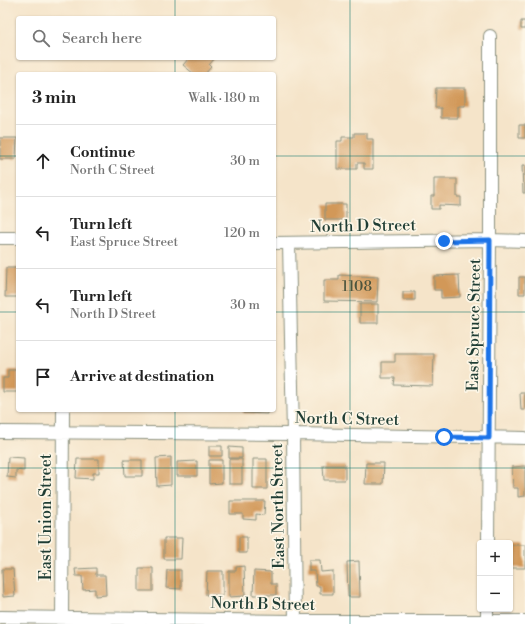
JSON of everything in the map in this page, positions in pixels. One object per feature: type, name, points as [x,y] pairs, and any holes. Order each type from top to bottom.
[{"type":"street","name":"East Spruce Street","points":[[488,540],[490,36]]},
{"type":"street","points":[[0,238],[16,238]]},
{"type":"street","name":"North D Street","points":[[276,243],[490,240],[525,241]]},
{"type":"street","name":"East North Street","points":[[289,243],[295,622]]},
{"type":"street","name":"East Union Street","points":[[62,621],[63,412]]},
{"type":"street","name":"North C Street","points":[[0,432],[293,434],[525,438]]},
{"type":"street","name":"North B Street","points":[[0,617],[62,621],[295,622],[487,618],[525,621]]},
{"type":"building","points":[[521,21],[525,21],[525,29],[521,29]]},
{"type":"building","points":[[187,60],[213,60],[209,65],[211,67],[207,72],[192,72],[183,65]]},
{"type":"building","points":[[436,88],[465,88],[465,106],[458,106],[458,118],[441,118],[441,108],[435,108]]},
{"type":"building","points":[[519,125],[525,125],[525,138],[519,138]]},
{"type":"building","points":[[354,133],[367,133],[367,139],[373,139],[373,169],[364,169],[364,163],[357,163],[357,169],[337,169],[337,141],[342,141],[342,137],[354,137]]},
{"type":"building","points":[[0,138],[16,138],[16,159],[0,159]]},
{"type":"building","points":[[522,165],[525,165],[525,193],[523,193]]},
{"type":"building","points":[[434,179],[457,179],[457,197],[461,197],[461,206],[439,205],[439,209],[431,209],[431,196],[434,196]]},
{"type":"building","points":[[325,204],[346,204],[346,220],[325,220]]},
{"type":"building","points":[[6,268],[16,268],[16,297],[5,297]]},
{"type":"building","points":[[339,275],[378,277],[377,302],[324,301],[324,280],[339,280]]},
{"type":"building","points":[[459,275],[460,297],[441,298],[441,290],[434,290],[434,276]]},
{"type":"building","points":[[519,277],[525,277],[525,294],[519,294]]},
{"type":"building","points":[[403,292],[415,292],[415,300],[403,300]]},
{"type":"building","points":[[360,304],[378,304],[378,323],[360,323]]},
{"type":"building","points":[[395,354],[434,354],[433,386],[394,385],[395,378],[382,378],[382,362],[395,362]]},
{"type":"building","points":[[8,370],[16,370],[16,392],[3,392],[3,378],[8,378]]},
{"type":"building","points":[[520,393],[525,393],[525,410],[521,410]]},
{"type":"building","points":[[267,412],[267,414],[243,413]]},
{"type":"building","points":[[209,446],[222,446],[222,456],[209,456]]},
{"type":"building","points":[[229,447],[242,448],[242,458],[229,458]]},
{"type":"building","points":[[8,457],[24,458],[24,471],[16,470],[16,478],[7,477]]},
{"type":"building","points":[[171,457],[171,485],[157,486],[156,458]]},
{"type":"building","points":[[77,459],[99,459],[99,473],[93,473],[93,479],[76,478]]},
{"type":"building","points":[[229,459],[242,459],[242,484],[229,484]]},
{"type":"building","points":[[253,459],[267,459],[267,489],[253,489]]},
{"type":"building","points":[[124,460],[142,460],[142,476],[125,476]]},
{"type":"building","points":[[209,460],[222,460],[222,483],[209,484]]},
{"type":"building","points":[[197,461],[197,476],[177,476],[177,462]]},
{"type":"building","points":[[366,463],[384,463],[383,484],[365,484]]},
{"type":"building","points":[[323,465],[345,465],[345,480],[324,480]]},
{"type":"building","points":[[525,466],[525,496],[518,497],[518,488],[513,488],[512,467]]},
{"type":"building","points":[[230,501],[265,501],[264,515],[256,514],[256,520],[243,519],[243,514],[230,514]]},
{"type":"building","points":[[239,537],[247,537],[247,553],[239,553]]},
{"type":"building","points":[[164,538],[182,538],[181,559],[164,559]]},
{"type":"building","points":[[513,545],[525,545],[525,568],[513,568]]},
{"type":"building","points":[[309,560],[320,560],[321,572],[333,571],[333,594],[320,594],[320,586],[316,586],[315,571],[309,571]]},
{"type":"building","points":[[359,561],[360,597],[348,597],[347,562]]},
{"type":"building","points":[[244,566],[245,596],[229,597],[229,571],[236,571],[236,567]]},
{"type":"building","points":[[96,568],[96,575],[105,575],[106,595],[95,596],[95,589],[83,590],[82,576],[76,576],[75,569]]},
{"type":"building","points":[[139,568],[153,568],[153,591],[139,591]]},
{"type":"building","points":[[2,569],[13,569],[15,596],[3,597]]},
{"type":"building","points":[[167,570],[181,570],[181,589],[166,588]]},
{"type":"building","points":[[207,571],[223,571],[223,595],[206,595]]},
{"type":"building","points":[[254,571],[271,572],[271,584],[276,584],[276,595],[253,595]]},
{"type":"route","points":[[444,241],[490,240],[489,438],[444,437]]}]
